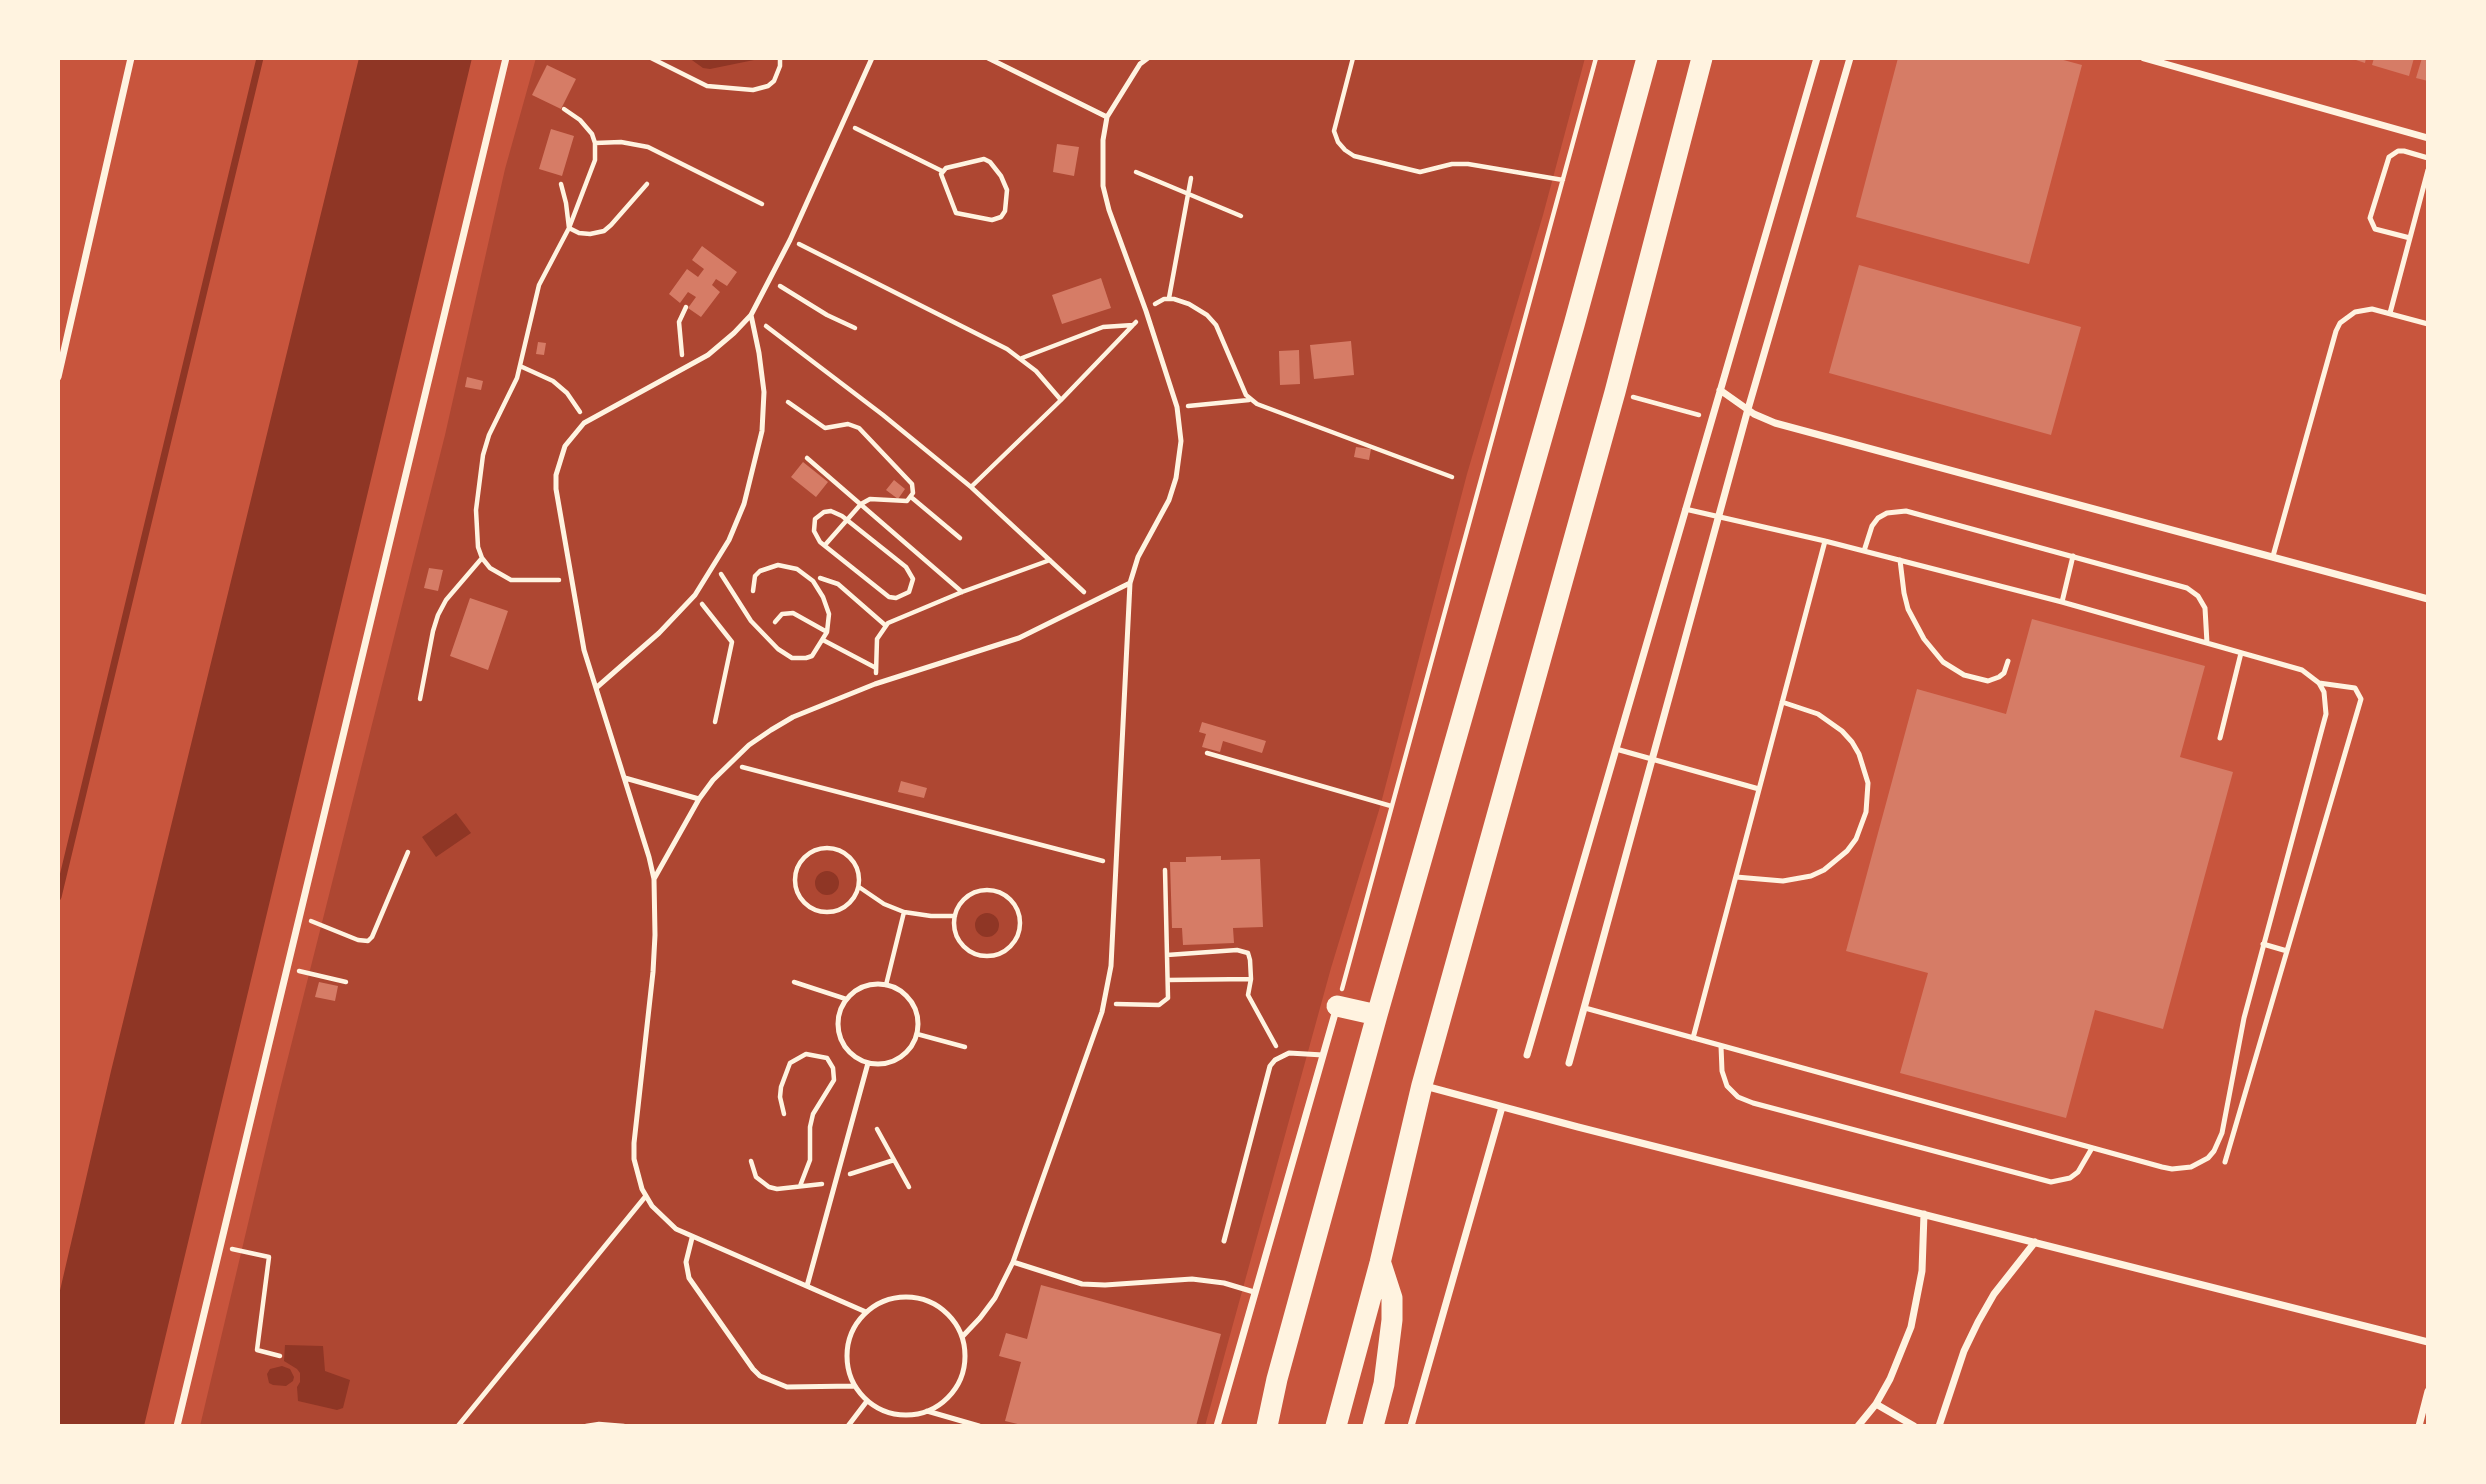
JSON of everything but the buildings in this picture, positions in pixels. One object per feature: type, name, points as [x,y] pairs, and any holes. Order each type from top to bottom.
[{"type":"highway","points":[[1258,1426],[1268,1417],[1377,1015],[1574,326],[1647,58]]},
{"type":"highway","points":[[1336,1426],[1380,1263],[1422,1085],[1615,392],[1702,58]]},
{"type":"highway","points":[[1337,1006],[1377,1015]]},
{"type":"highway","points":[[1373,1426],[1386,1373],[1392,1320],[1392,1298],[1380,1263]]},
{"type":"street","points":[[58,377],[131,58]]},
{"type":"street","points":[[177,1426],[506,58]]},
{"type":"street","points":[[1527,1055],[1816,58]]},
{"type":"street","points":[[1569,1063],[1748,409],[1850,58]]},
{"type":"street","points":[[2144,58],[2428,138]]},
{"type":"street","points":[[1720,390],[1775,423],[2428,599]]},
{"type":"street","points":[[1217,1426],[1337,1006]]},
{"type":"street","points":[[1422,1085],[2428,1342]]},
{"type":"street","points":[[1412,1426],[1502,1107]]},
{"type":"street","points":[[1858,1426],[1876,1404],[1890,1379],[1911,1327],[1922,1271],[1924,1214]]},
{"type":"street","points":[[1939,1426],[1964,1351],[1978,1322],[1994,1294],[2035,1242]]},
{"type":"street","points":[[2419,1426],[2428,1391]]},
{"type":"street","points":[[1876,1404],[1914,1426]]},
{"type":"lane","points":[[866,1312],[692,1238],[663,1219],[645,1197],[637,1176],[634,1143],[653,972],[654,879],[584,650],[570,579],[556,475],[565,446],[584,423],[721,345],[751,315],[790,240],[872,58]]},
{"type":"lane","points":[[988,58],[1107,117]]},
{"type":"lane","points":[[962,1337],[995,1298],[1013,1262],[1104,1003],[1114,945],[1130,583],[1138,557],[1158,522],[1176,478],[1181,441],[1177,407],[1146,311],[1109,211],[1104,186],[1102,151],[1107,117],[1140,64],[1148,58]]},
{"type":"lane","points":[[2410,238],[2375,229],[2370,218],[2389,157],[2398,151],[2404,151],[2428,158]]},
{"type":"lane","points":[[2390,313],[2428,170]]},
{"type":"lane","points":[[2273,556],[2340,323],[2354,312],[2372,309],[2428,324]]},
{"type":"lane","points":[[596,688],[659,634],[695,595],[729,540],[744,504],[762,431],[764,392],[760,353],[751,315]]},
{"type":"lane","points":[[1685,509],[1825,541],[2062,602],[2302,670],[2319,683],[2355,688],[2361,699],[2225,1162]]},
{"type":"lane","points":[[1864,551],[1872,526],[1878,518],[1897,510],[1906,511],[2181,585],[2193,591],[2205,608],[2207,643]]},
{"type":"lane","points":[[1693,1038],[1825,541]]},
{"type":"lane","points":[[2062,602],[2073,556]]},
{"type":"lane","points":[[1900,560],[1903,593],[1908,609],[1924,639],[1943,662],[1964,676],[1988,681],[2004,673],[2008,661]]},
{"type":"lane","points":[[654,879],[699,799],[728,763],[749,745],[793,717],[875,684],[1019,638],[1130,583]]},
{"type":"lane","points":[[2220,738],[2241,653]]},
{"type":"lane","points":[[1584,1008],[2172,1169],[2191,1167],[2214,1151],[2222,1133],[2241,1029],[2326,714],[2327,703],[2319,683]]},
{"type":"lane","points":[[1736,877],[1797,880],[1824,870],[1847,851],[1856,839],[1866,812],[1866,776],[1852,742],[1842,731],[1818,714],[1782,702]]},
{"type":"lane","points":[[1616,749],[1759,789]]},
{"type":"lane","points":[[625,778],[699,799]]},
{"type":"lane","points":[[2263,944],[2287,950]]},
{"type":"lane","points":[[872,984],[898,989],[909,998],[918,1021],[912,1046],[893,1062],[868,1063],[853,1056],[843,1044],[838,1029],[839,1013],[846,999],[858,989],[872,984]]},
{"type":"lane","points":[[1721,1046],[1727,1086],[1738,1097],[1753,1103],[2051,1182],[2070,1178],[2078,1172],[2092,1148]]},
{"type":"lane","points":[[1224,1241],[1267,1074],[1282,1055],[1296,1052],[1323,1055]]},
{"type":"lane","points":[[807,1286],[868,1063]]},
{"type":"lane","points":[[457,1426],[645,1197]]},
{"type":"lane","points":[[692,1238],[686,1262],[689,1278],[760,1376],[787,1387],[855,1386]]},
{"type":"lane","points":[[1013,1262],[1082,1284],[1192,1279],[1224,1283],[1254,1292]]},
{"type":"lane","points":[[914,1297],[927,1300],[948,1315],[962,1337],[965,1349],[962,1376],[949,1397],[927,1411],[912,1415],[896,1414],[867,1401],[855,1386],[847,1360],[847,1346],[857,1322],[866,1312],[888,1299],[914,1297]]},
{"type":"lane","points":[[848,1426],[867,1401]]},
{"type":"lane","points":[[927,1411],[979,1426]]},
{"type":"path","points":[[651,58],[707,86],[753,90],[761,89],[774,81],[780,58]]},
{"type":"path","points":[[1353,58],[1334,131],[1338,142],[1354,156],[1420,172],[1451,164],[1468,164],[1563,180]]},
{"type":"path","points":[[1337,1006],[1596,58]]},
{"type":"path","points":[[564,109],[586,126],[595,143],[595,160],[569,228],[539,285],[513,388],[496,420],[483,455],[476,510],[478,547],[482,558],[500,575],[511,580],[570,579]]},
{"type":"path","points":[[843,122],[942,171],[956,213],[992,220],[1005,211],[1005,183],[990,162],[977,160],[942,171]]},
{"type":"path","points":[[595,143],[621,142],[648,147],[761,204]]},
{"type":"path","points":[[1136,172],[1241,216]]},
{"type":"path","points":[[1169,298],[1191,178]]},
{"type":"path","points":[[561,184],[569,228]]},
{"type":"path","points":[[569,228],[590,234],[604,230],[647,184]]},
{"type":"path","points":[[790,240],[1021,358],[1061,400]]},
{"type":"path","points":[[770,280],[827,315],[855,328]]},
{"type":"path","points":[[971,487],[1061,400],[1146,311],[1169,298],[1197,308],[1216,325],[1241,386],[1250,400]]},
{"type":"path","points":[[683,369],[679,322],[687,307]]},
{"type":"path","points":[[751,315],[883,415],[971,487],[1092,600]]},
{"type":"path","points":[[1021,358],[1103,327],[1133,324]]},
{"type":"path","points":[[520,366],[553,381],[567,393],[584,423]]},
{"type":"path","points":[[1615,392],[1712,419]]},
{"type":"path","points":[[1177,407],[1250,400],[1452,477]]},
{"type":"path","points":[[788,402],[825,428],[848,424],[859,428],[912,484],[911,497],[902,502],[870,499],[861,504],[825,545]]},
{"type":"path","points":[[807,458],[962,592]]},
{"type":"path","points":[[911,497],[960,538]]},
{"type":"path","points":[[831,511],[847,520],[910,572],[912,586],[909,592],[896,598],[889,597],[825,545],[814,531],[815,519],[824,512],[831,511]]},
{"type":"path","points":[[420,699],[438,615],[446,600],[482,558]]},
{"type":"path","points":[[875,684],[877,639],[885,625],[962,592],[1051,560]]},
{"type":"path","points":[[715,564],[751,621],[786,655],[792,658],[812,656],[827,632],[829,614],[813,581],[797,569],[778,565],[764,568],[755,576],[753,591]]},
{"type":"path","points":[[820,578],[838,584],[885,625]]},
{"type":"path","points":[[695,595],[732,642],[715,722]]},
{"type":"path","points":[[775,622],[782,614],[793,613],[827,632]]},
{"type":"path","points":[[823,640],[876,668]]},
{"type":"path","points":[[1207,753],[1391,806]]},
{"type":"path","points":[[728,763],[1117,864]]},
{"type":"path","points":[[831,848],[844,852],[854,861],[859,873],[859,887],[854,900],[844,909],[831,913],[817,911],[805,905],[797,893],[797,867],[805,856],[817,849],[831,848]]},
{"type":"path","points":[[301,917],[358,940],[368,941],[375,933],[408,852]]},
{"type":"path","points":[[1104,1003],[1163,1004],[1168,998],[1165,870]]},
{"type":"path","points":[[859,887],[884,904],[904,912],[955,916]]},
{"type":"path","points":[[984,890],[998,892],[1010,899],[1018,910],[1021,923],[1018,937],[1010,948],[998,955],[984,956],[970,952],[960,943],[955,930],[955,916],[960,903],[971,894],[984,890]]},
{"type":"path","points":[[886,985],[904,912]]},
{"type":"path","points":[[1167,956],[1244,951],[1250,960],[1250,1001],[1282,1055]]},
{"type":"path","points":[[288,968],[346,982]]},
{"type":"path","points":[[1168,980],[1251,979]]},
{"type":"path","points":[[794,982],[846,999]]},
{"type":"path","points":[[917,1034],[965,1047]]},
{"type":"path","points":[[784,1114],[781,1087],[790,1063],[806,1054],[827,1058],[833,1068],[834,1080],[813,1114],[809,1135],[811,1152],[800,1186]]},
{"type":"path","points":[[877,1129],[909,1187]]},
{"type":"path","points":[[751,1161],[757,1177],[769,1187],[777,1189],[835,1181],[894,1160]]},
{"type":"path","points":[[220,1247],[269,1257],[257,1350],[280,1356]]},
{"type":"path","points":[[586,1426],[624,1426]]},
{"type":"shaded area","points":[[359,58],[472,58],[144,1426],[58,1426],[58,1299],[111,1071]]},
{"type":"shaded area","points":[[536,58],[1585,58],[1543,215],[1467,474],[1380,807],[1331,968],[1205,1426],[200,1426],[279,1093],[445,435],[505,169]]},
{"type":"shaded area","points":[[689,58],[758,58],[710,69],[703,68]]},
{"type":"shaded area","points":[[456,813],[471,833],[436,857],[422,837]]},
{"type":"shaded area","points":[[827,871],[836,874],[839,883],[836,892],[827,895],[818,892],[815,883],[818,874]]},
{"type":"shaded area","points":[[987,913],[996,916],[999,925],[996,934],[987,937],[978,934],[975,925],[978,916]]},
{"type":"shaded area","points":[[285,1345],[323,1346],[325,1371],[350,1380],[343,1408],[337,1410],[298,1401],[300,1373],[284,1361]]},
{"type":"shaded area","points":[[282,1366],[290,1369],[293,1381],[286,1386],[269,1383],[267,1374],[270,1369]]},
{"type":"waterway","points":[[58,897],[260,58]]}]
